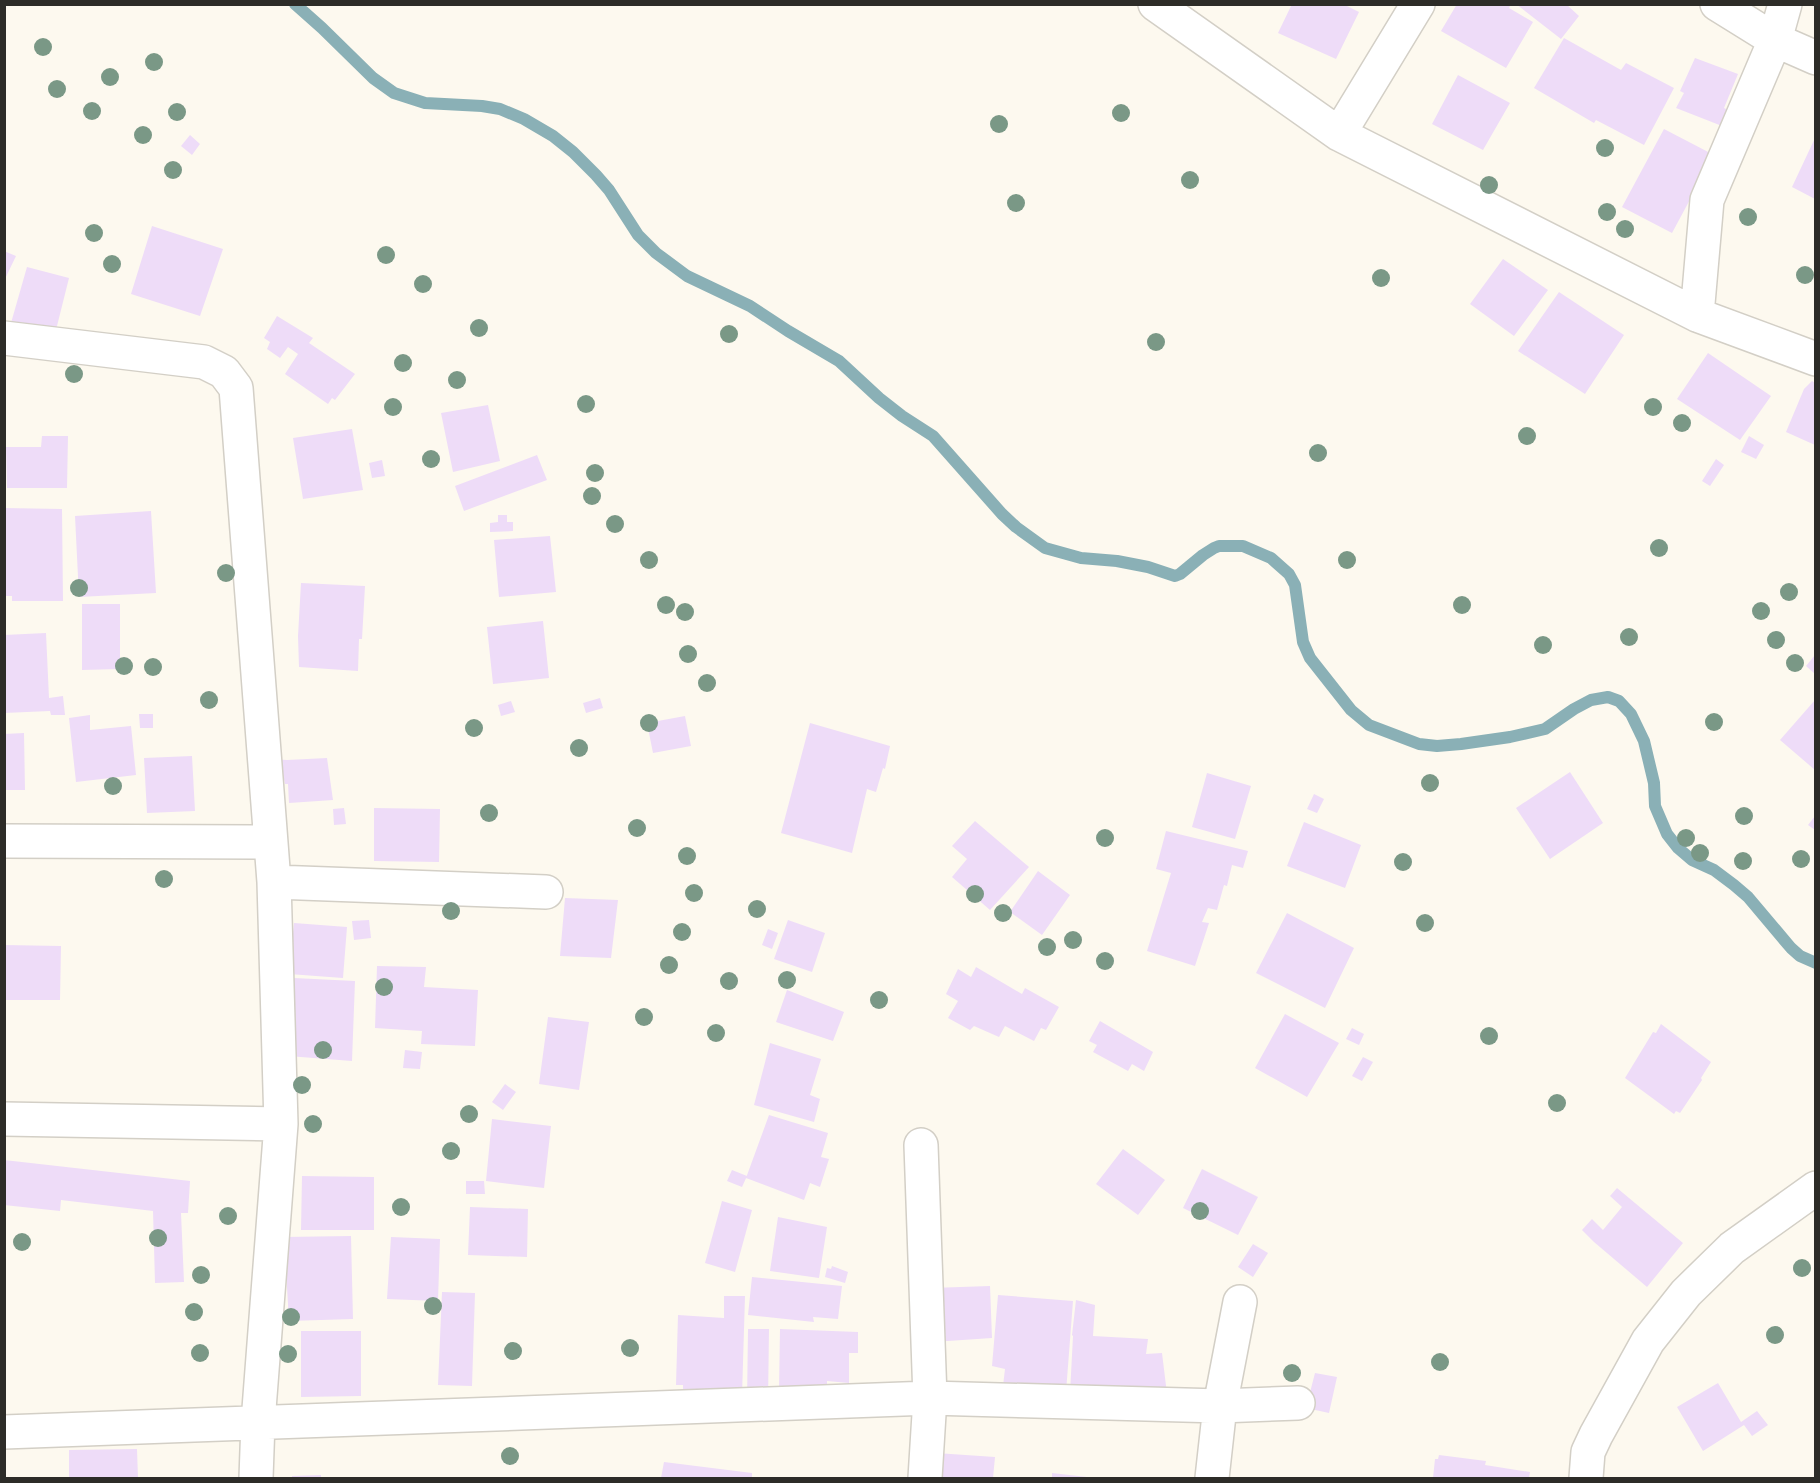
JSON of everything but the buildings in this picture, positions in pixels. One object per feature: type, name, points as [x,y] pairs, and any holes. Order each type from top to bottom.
[{"type":"street","points":[[1155,4],[1339,134],[1697,315],[1815,359]]},
{"type":"street","points":[[1339,134],[1418,4]]},
{"type":"street","points":[[1717,4],[1775,40],[1815,58]]},
{"type":"street","points":[[1697,315],[1707,200],[1775,40],[1785,4]]},
{"type":"street","points":[[4,338],[204,362],[224,372],[236,388],[274,882],[282,1124],[258,1422],[256,1479]]},
{"type":"street","points":[[4,840],[270,842]]},
{"type":"street","points":[[274,882],[546,892]]},
{"type":"street","points":[[4,1119],[282,1124]]},
{"type":"street","points":[[921,1145],[930,1398],[925,1479]]},
{"type":"street","points":[[1586,1479],[1588,1452],[1648,1341],[1686,1293],[1732,1248],[1815,1188]]},
{"type":"street","points":[[1212,1479],[1220,1406],[1240,1302]]},
{"type":"street","points":[[4,1432],[930,1398],[1220,1406],[1298,1403]]},
{"type":"waterway","points":[[295,4],[373,78],[394,93],[425,103],[500,109],[524,119],[553,136],[596,175],[609,190],[638,235],[656,253],[687,276],[750,306],[839,361],[879,398],[933,436],[1002,514],[1045,548],[1081,558],[1117,561],[1148,567],[1175,576],[1219,546],[1243,546],[1271,558],[1289,574],[1295,585],[1303,642],[1310,658],[1351,710],[1369,725],[1419,744],[1437,746],[1461,744],[1545,729],[1591,700],[1608,697],[1619,701],[1631,714],[1644,741],[1654,783],[1655,806],[1667,834],[1692,860],[1714,870],[1748,897],[1791,948],[1800,956],[1816,963]]}]
